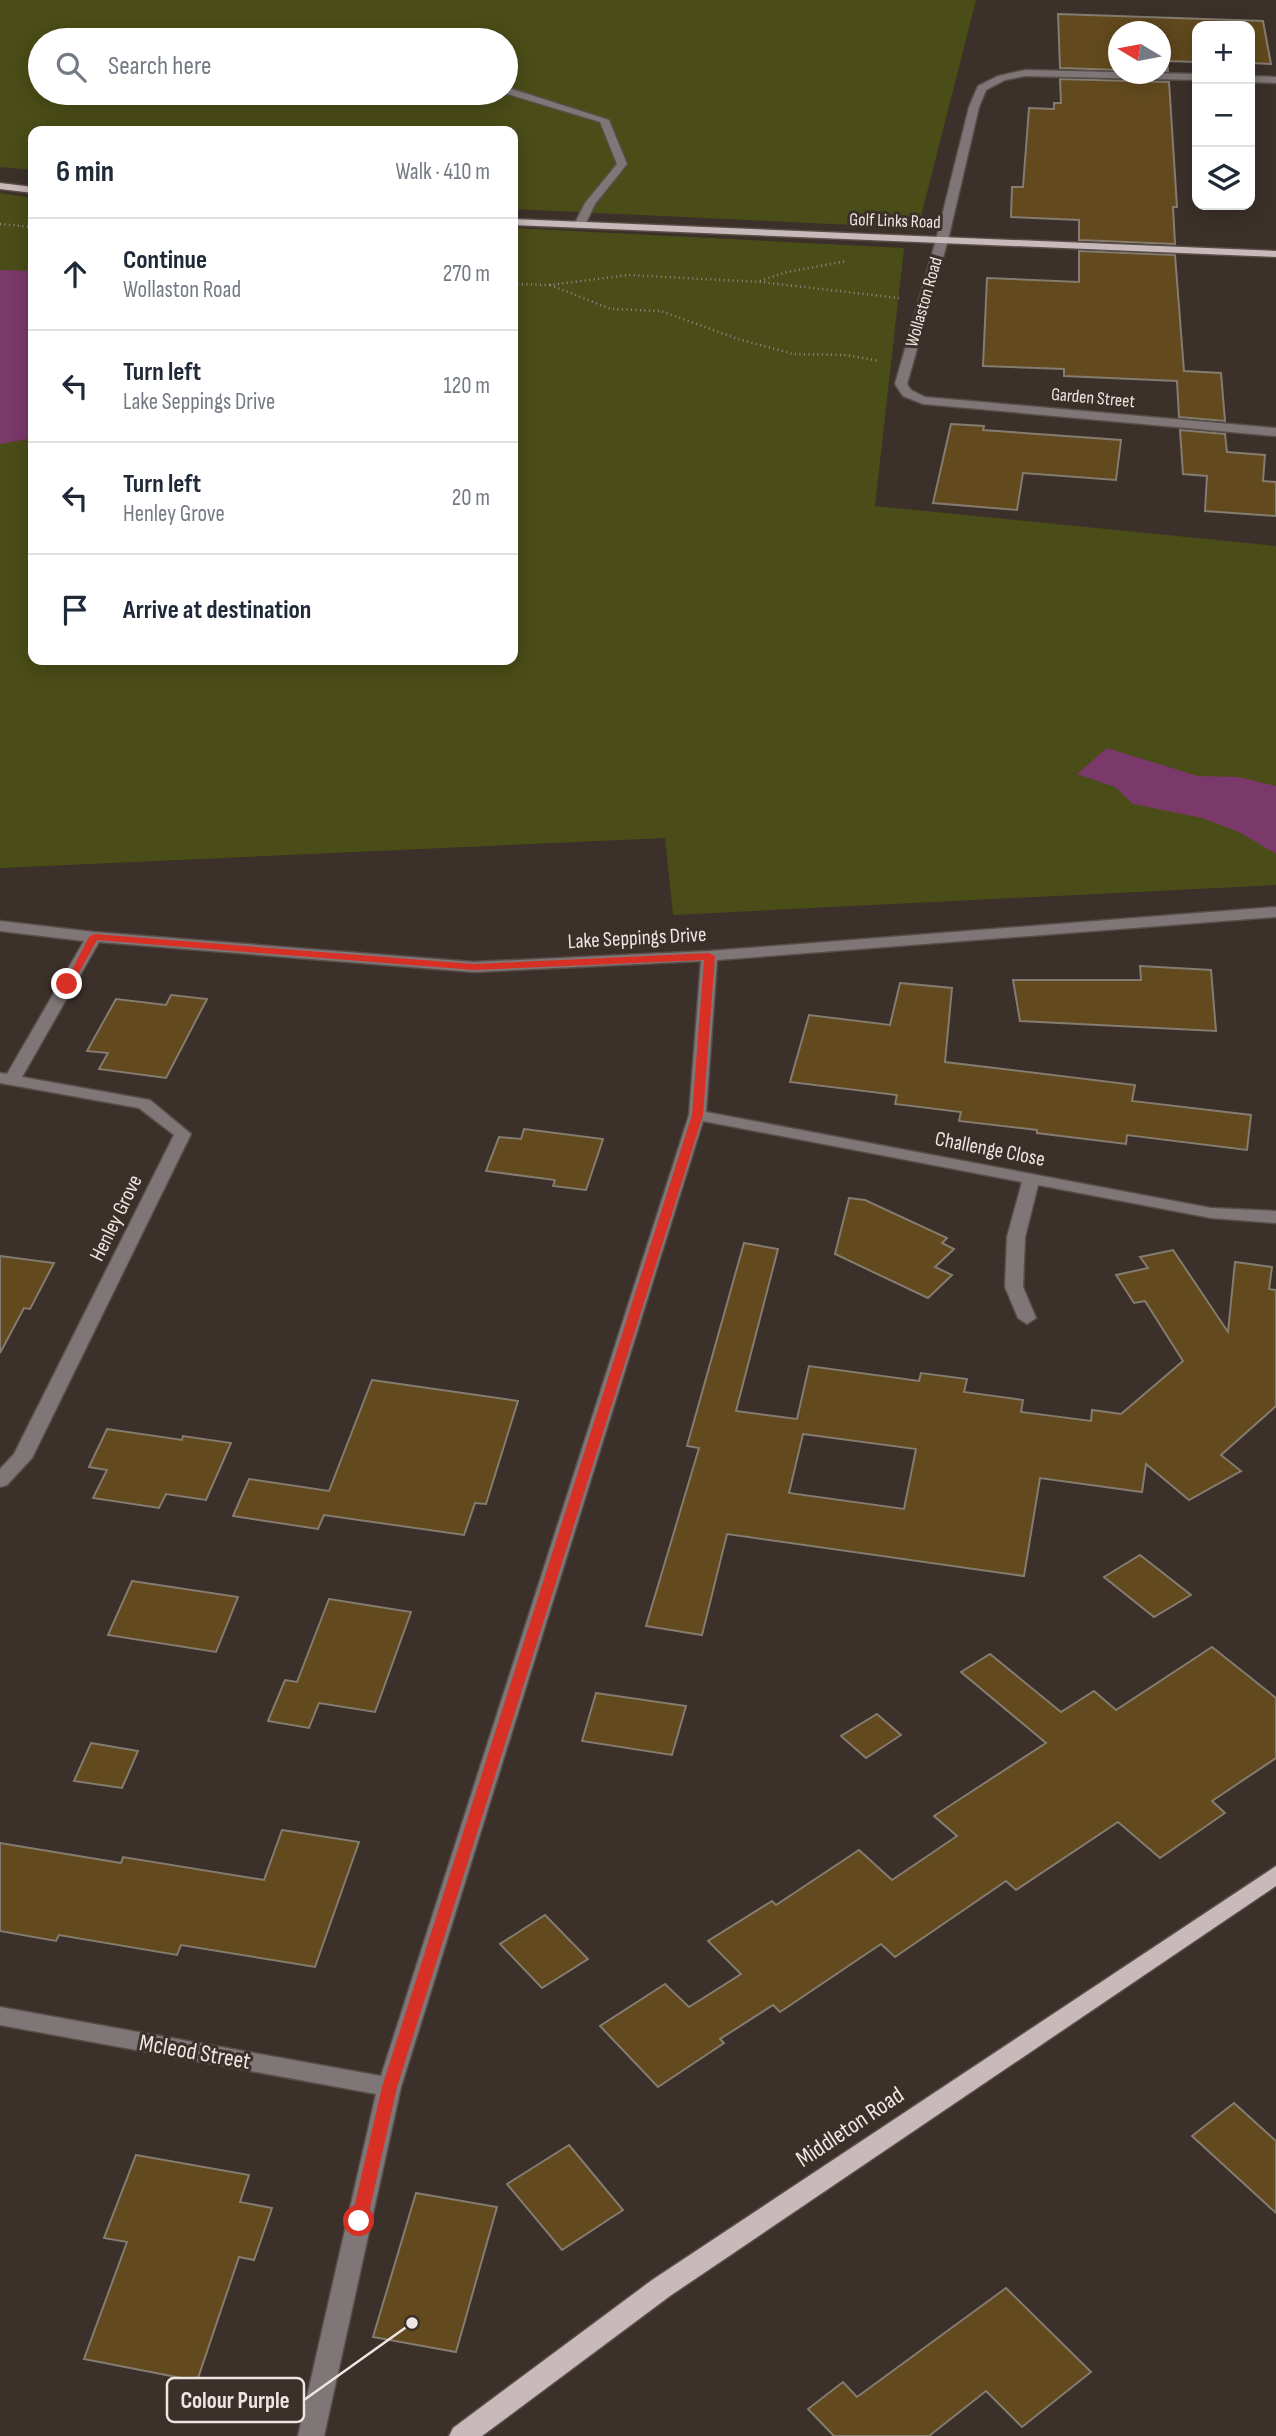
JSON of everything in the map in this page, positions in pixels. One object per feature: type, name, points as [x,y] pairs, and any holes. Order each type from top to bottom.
[{"type":"main road","points":[[0,186],[28,189]]},
{"type":"main road","name":"Golf Links Road","points":[[518,222],[1276,254]]},
{"type":"main road","name":"Middleton Road","points":[[462,2436],[661,2288],[1276,1875]]},
{"type":"street","name":"Wollaston Road","points":[[907,393],[901,384],[942,240],[974,107],[982,88],[1002,78],[1025,73],[1192,77]]},
{"type":"street","points":[[1255,79],[1276,80]]},
{"type":"street","points":[[518,94],[604,120],[621,164],[590,203],[580,225]]},
{"type":"street","name":"Garden Street","points":[[907,393],[923,400],[1276,432]]},
{"type":"street","name":"Lake Seppings Drive","points":[[0,926],[94,937],[474,967],[709,956],[1276,912]]},
{"type":"street","name":"Henley Grove","points":[[0,1480],[22,1458],[183,1133],[144,1104],[6,1078],[94,937]]},
{"type":"street","points":[[311,2436],[389,2087],[697,1115],[709,956]]},
{"type":"street","name":"Challenge Close","points":[[697,1115],[1211,1213],[1276,1217]]},
{"type":"street","points":[[1027,1318],[1014,1287],[1016,1237],[1031,1180]]},
{"type":"street","name":"Mcleod Street","points":[[0,2017],[389,2087]]},
{"type":"path","points":[[0,224],[28,227]]},
{"type":"path","points":[[760,282],[787,272],[866,257],[891,238]]},
{"type":"path","points":[[518,284],[550,285],[628,275],[760,282],[925,300]]},
{"type":"path","points":[[550,285],[611,309],[661,311],[738,339],[793,354],[846,355],[907,365]]},
{"type":"green space","points":[[0,0],[976,0],[918,228],[518,209],[518,126],[28,126],[28,170],[0,167]]},
{"type":"green space","points":[[0,193],[28,197],[28,665],[518,665],[518,228],[904,248],[875,506],[1276,546],[1276,885],[673,915],[665,838],[0,868]]},
{"type":"shaded area","points":[[0,270],[28,271],[28,439],[0,444]]},
{"type":"shaded area","points":[[1107,748],[1198,776],[1238,777],[1276,786],[1276,854],[1239,832],[1202,818],[1133,804],[1115,787],[1077,774]]},
{"type":"building","points":[[1058,14],[1263,21],[1271,64],[1255,63],[1255,21],[1192,21],[1192,62],[1171,61],[1171,21],[1108,21],[1108,70],[1060,68]]},
{"type":"building","points":[[1060,79],[1108,80],[1108,84],[1169,84],[1177,207],[1173,207],[1175,244],[1079,240],[1079,220],[1011,217],[1012,187],[1023,187],[1029,108],[1054,109],[1054,103],[1061,103]]},
{"type":"building","points":[[1079,251],[1175,255],[1184,371],[1221,373],[1225,421],[1179,417],[1177,381],[1064,376],[1064,369],[983,366],[987,278],[1079,282]]},
{"type":"building","points":[[951,424],[984,426],[983,430],[1121,440],[1116,480],[1023,473],[1017,510],[933,503]]},
{"type":"building","points":[[1180,430],[1225,434],[1227,452],[1265,455],[1263,481],[1276,482],[1276,516],[1205,511],[1207,476],[1183,474]]},
{"type":"building","points":[[1140,966],[1211,970],[1216,1031],[1020,1021],[1013,980],[1141,980]]},
{"type":"building","points":[[900,983],[952,988],[945,1062],[1135,1085],[1132,1101],[1251,1115],[1247,1150],[1127,1135],[1126,1144],[1037,1133],[1037,1130],[959,1121],[961,1112],[895,1104],[897,1095],[790,1082],[809,1015],[890,1025]]},
{"type":"building","points":[[171,995],[207,999],[166,1078],[99,1069],[108,1053],[87,1051],[116,999],[166,1005]]},
{"type":"building","points":[[524,1129],[603,1139],[586,1190],[553,1186],[555,1180],[486,1171],[499,1137],[521,1139]]},
{"type":"building","points":[[849,1198],[865,1200],[947,1238],[942,1243],[954,1249],[935,1267],[952,1275],[928,1298],[835,1254]]},
{"type":"building","points":[[744,1243],[778,1249],[736,1411],[797,1419],[809,1366],[919,1381],[921,1373],[967,1379],[964,1392],[1023,1400],[1021,1412],[1091,1421],[1092,1410],[1121,1414],[1183,1361],[1145,1301],[1134,1303],[1116,1275],[1148,1268],[1140,1257],[1173,1250],[1228,1332],[1235,1262],[1272,1267],[1269,1289],[1276,1290],[1276,1406],[1221,1455],[1241,1471],[1189,1500],[1146,1464],[1142,1492],[1040,1478],[1024,1576],[727,1534],[702,1635],[646,1626],[699,1448],[687,1446]],"holes":[[[803,1434],[916,1449],[904,1509],[789,1493]]]},
{"type":"building","points":[[0,1256],[54,1263],[30,1309],[24,1308],[0,1353]]},
{"type":"building","points":[[372,1380],[518,1401],[486,1504],[475,1503],[464,1535],[324,1515],[318,1529],[233,1516],[249,1479],[329,1491]]},
{"type":"building","points":[[107,1429],[182,1440],[183,1436],[231,1443],[206,1500],[166,1494],[159,1508],[93,1498],[107,1470],[89,1467]]},
{"type":"building","points":[[1140,1555],[1191,1595],[1154,1617],[1104,1577]]},
{"type":"building","points":[[132,1581],[238,1597],[216,1652],[108,1635]]},
{"type":"building","points":[[329,1599],[411,1612],[375,1712],[319,1703],[309,1728],[268,1721],[285,1680],[297,1682]]},
{"type":"building","points":[[1212,1647],[1276,1698],[1276,1758],[1212,1801],[1225,1813],[1160,1858],[1118,1822],[1016,1890],[1006,1881],[895,1957],[881,1944],[780,2012],[773,2005],[720,2039],[724,2043],[658,2087],[600,2026],[665,1984],[689,2007],[741,1974],[708,1941],[772,1901],[776,1905],[859,1850],[892,1880],[957,1836],[934,1816],[1046,1743],[961,1672],[990,1654],[1061,1712],[1094,1691],[1116,1710]]},
{"type":"building","points":[[596,1693],[686,1706],[672,1755],[582,1741]]},
{"type":"building","points":[[877,1714],[901,1735],[866,1758],[841,1736]]},
{"type":"building","points":[[91,1743],[138,1751],[122,1788],[74,1781]]},
{"type":"building","points":[[282,1830],[359,1842],[315,1967],[181,1945],[177,1955],[59,1935],[56,1941],[0,1931],[0,1843],[121,1863],[123,1857],[264,1880]]},
{"type":"building","points":[[545,1915],[588,1959],[542,1988],[500,1944]]},
{"type":"building","points":[[1234,2103],[1276,2141],[1276,2213],[1192,2136]]},
{"type":"building","points":[[569,2145],[623,2210],[562,2250],[507,2184]]},
{"type":"building","points":[[136,2155],[249,2175],[240,2202],[272,2208],[254,2260],[239,2257],[197,2381],[84,2359],[127,2242],[104,2238]]},
{"type":"building","points":[[416,2193],[497,2207],[456,2352],[373,2337]]},
{"type":"building","points":[[1006,2288],[1091,2372],[1022,2427],[986,2391],[929,2436],[834,2436],[808,2409],[843,2382],[857,2397]]},
{"type":"place","name":"Colour Purple","points":[[412,2323]]},
{"type":"route","points":[[67,984],[94,937],[474,967],[709,956],[697,1115],[389,2087],[359,2221]]}]
